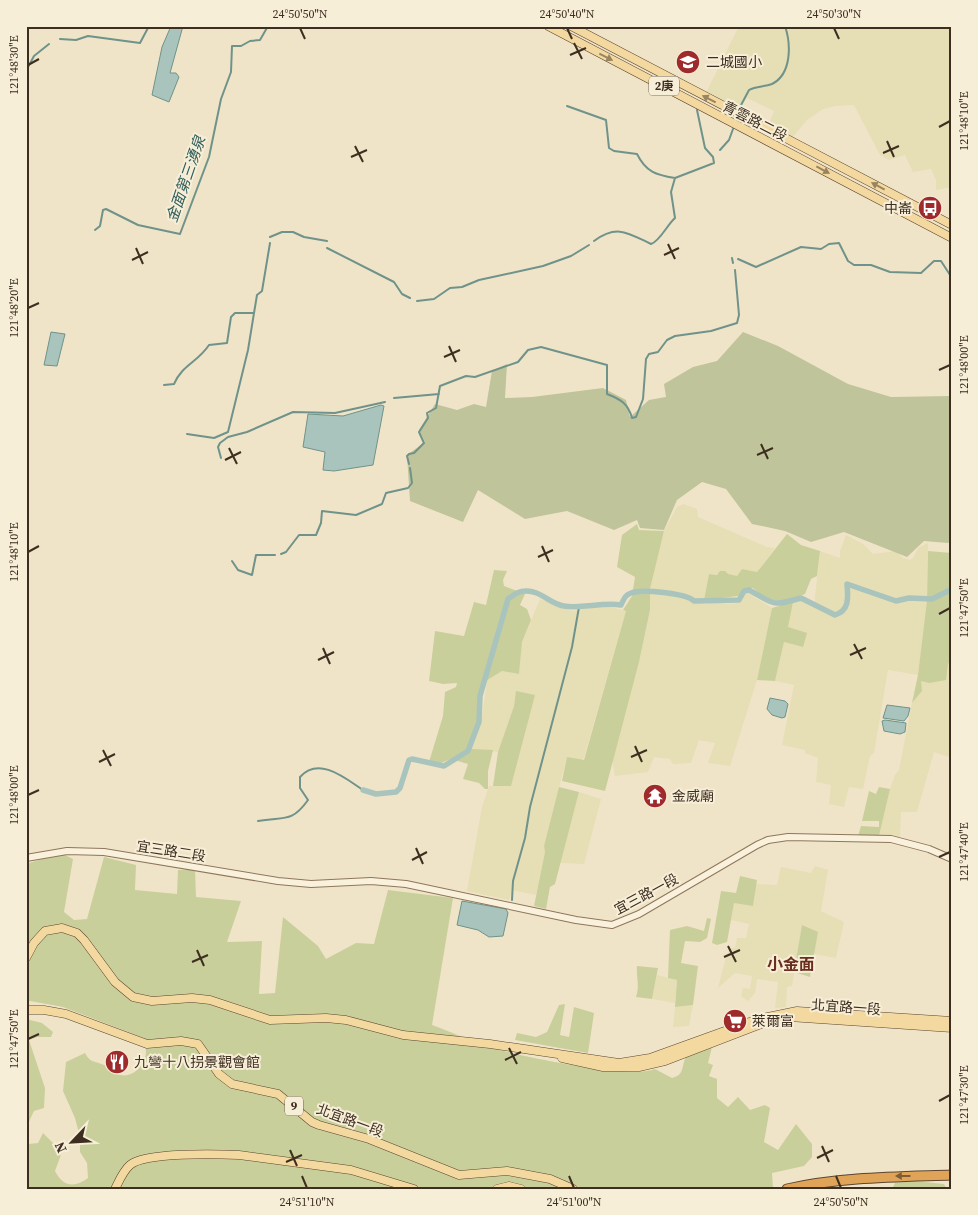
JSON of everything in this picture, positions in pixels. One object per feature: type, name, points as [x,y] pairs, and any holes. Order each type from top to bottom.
[{"type":"highway","points":[[787,1189],[810,1184],[892,1176],[952,1175]]},
{"type":"main road","name":"青雲路二段","points":[[548,26],[952,238]]},
{"type":"main road","name":"青雲路二段","points":[[571,26],[952,225]]},
{"type":"main road","points":[[636,71],[641,61]]},
{"type":"main road","name":"北宜路一段","points":[[26,958],[34,943],[45,931],[62,928],[77,933],[115,982],[133,997],[152,1001],[192,998],[217,1002],[270,1020],[326,1018],[346,1020],[403,1035],[539,1050],[619,1063],[638,1061],[758,1018],[797,1011],[952,1021]]},
{"type":"main road","name":"北宜路一段","points":[[26,1010],[44,1010],[66,1014],[148,1044],[181,1040],[198,1044],[219,1074],[232,1084],[278,1094],[312,1122],[369,1139],[449,1173],[472,1176],[508,1172],[550,1179],[573,1189]]},
{"type":"main road","name":"北宜路一段","points":[[539,1050],[579,1063],[624,1069],[650,1065],[774,1019],[790,1016],[952,1028]]},
{"type":"main road","points":[[115,1189],[129,1166],[142,1159],[223,1154],[351,1170],[414,1189]]},
{"type":"main road","points":[[497,1189],[509,1186],[521,1189]]},
{"type":"street","name":"宜三路一段","points":[[311,884],[371,881],[406,884],[576,920],[612,925],[639,914],[757,845],[777,838],[892,839],[929,849],[952,859]]},
{"type":"street","name":"宜三路二段","points":[[26,858],[67,851],[104,852],[278,881],[311,884]]},
{"type":"shaded area","points":[[739,26],[952,26],[952,187],[936,190],[936,180],[931,169],[913,172],[905,155],[889,160],[880,155],[854,105],[823,109],[807,120],[792,138],[768,126],[774,111],[747,98],[739,109],[707,91]]},
{"type":"shaded area","points":[[683,504],[697,509],[698,517],[767,547],[775,548],[757,572],[742,569],[737,576],[709,574],[704,600],[704,604],[718,601],[725,604],[737,603],[746,592],[772,608],[757,680],[730,766],[708,763],[715,743],[699,740],[691,763],[673,764],[670,759],[654,757],[648,772],[615,776],[612,759],[639,662],[650,610],[650,589],[664,531],[677,507]]},
{"type":"shaded area","points":[[846,535],[863,544],[873,554],[896,551],[903,558],[910,560],[918,548],[928,543],[927,600],[918,675],[888,670],[874,753],[870,756],[863,789],[849,787],[844,807],[829,804],[831,785],[816,782],[818,758],[805,753],[805,750],[782,745],[794,685],[775,681],[784,642],[803,647],[787,627],[793,602],[802,601],[814,607],[820,551],[840,558],[840,551]]},
{"type":"shaded area","points":[[540,599],[573,611],[603,605],[626,611],[583,761],[567,757],[544,846],[545,852],[536,895],[512,890],[509,900],[467,891],[482,807],[489,786],[511,785],[516,692],[514,706],[498,752],[471,749],[481,725],[487,681],[502,671],[519,674],[522,642]]},
{"type":"shaded area","points":[[952,658],[952,758],[934,752],[917,812],[901,812],[900,837],[879,836],[890,789],[899,770],[912,703],[922,691],[919,683]]},
{"type":"shaded area","points":[[579,792],[601,799],[584,864],[560,863]]},
{"type":"shaded area","points":[[815,866],[828,870],[821,911],[844,922],[836,958],[814,954],[817,932],[802,926],[792,986],[787,987],[786,1007],[775,1008],[778,982],[757,979],[755,993],[748,1001],[741,996],[743,988],[750,989],[752,976],[735,973],[718,988],[730,948],[735,948],[737,938],[746,938],[749,924],[731,920],[734,902],[753,906],[756,884],[777,885],[781,867],[811,873]]},
{"type":"shaded area","points":[[657,975],[677,980],[675,1003],[652,999]]},
{"type":"shaded area","points":[[693,1005],[689,1026],[673,1027],[675,1007]]},
{"type":"green space","points":[[743,332],[778,346],[848,384],[891,397],[952,396],[952,540],[948,543],[924,541],[907,557],[844,532],[811,542],[785,531],[752,524],[726,489],[702,482],[677,500],[664,530],[640,528],[637,520],[614,530],[567,511],[525,519],[478,490],[463,522],[410,501],[407,455],[425,442],[419,430],[435,404],[457,410],[474,404],[486,407],[492,371],[507,364],[505,398],[532,397],[603,388],[626,400],[630,417],[649,400],[666,397],[664,384],[693,367],[717,361]]},
{"type":"green space","points":[[637,524],[639,530],[664,531],[650,589],[650,610],[639,662],[605,791],[562,781],[567,757],[584,760],[626,611],[623,610],[632,596],[635,577],[617,567],[622,535]]},
{"type":"green space","points":[[787,534],[801,545],[820,551],[817,576],[811,579],[805,594],[777,601],[766,598],[753,588],[747,588],[738,596],[704,600],[709,574],[717,575],[720,571],[725,571],[728,574],[737,576],[742,569],[757,572]]},
{"type":"green space","points":[[928,551],[952,553],[952,658],[948,664],[946,680],[929,683],[921,681],[922,691],[912,703],[918,675],[927,600]]},
{"type":"green space","points":[[494,570],[507,571],[503,580],[504,586],[525,594],[520,605],[527,609],[531,620],[522,642],[519,674],[502,671],[483,683],[478,698],[477,722],[468,747],[472,749],[493,750],[488,771],[488,789],[485,789],[479,783],[463,779],[468,764],[451,759],[441,763],[429,762],[443,716],[445,692],[456,687],[457,683],[443,684],[429,681],[435,631],[464,636],[474,602],[486,605]]},
{"type":"green space","points":[[793,602],[788,627],[807,633],[803,647],[784,642],[775,681],[757,680],[772,608]]},
{"type":"green space","points":[[516,691],[535,695],[511,786],[493,786],[498,752],[514,706]]},
{"type":"green space","points":[[559,787],[579,792],[555,884],[550,887],[546,909],[534,906],[545,852],[544,846]]},
{"type":"green space","points":[[879,787],[890,789],[879,836],[858,836],[861,826],[879,827],[879,821],[862,821],[869,791],[876,794]]},
{"type":"green space","points":[[61,853],[73,859],[64,912],[74,920],[87,919],[104,857],[136,865],[135,890],[177,894],[178,870],[195,870],[196,897],[241,901],[227,942],[262,941],[259,994],[275,993],[283,917],[318,946],[326,959],[356,943],[374,944],[388,890],[453,898],[432,1025],[485,1046],[507,1052],[600,1069],[642,1071],[655,1069],[672,1078],[681,1072],[686,1057],[712,1047],[708,1063],[713,1065],[709,1076],[717,1079],[717,1098],[728,1107],[738,1097],[750,1110],[765,1105],[770,1108],[764,1142],[778,1150],[796,1124],[812,1144],[812,1157],[804,1166],[772,1173],[773,1189],[26,1189],[26,1139],[28,1144],[38,1143],[43,1133],[62,1152],[55,1171],[62,1180],[66,1183],[74,1184],[88,1178],[87,1163],[80,1152],[80,1137],[75,1118],[63,1091],[66,1062],[85,1053],[91,1060],[104,1065],[113,1073],[126,1075],[138,1070],[146,1054],[144,1038],[63,1007],[30,1001],[26,1003],[26,864]]},
{"type":"green space","points":[[740,876],[757,880],[753,906],[734,903],[727,942],[717,945],[712,943],[721,891],[736,893]]},
{"type":"green space","points":[[707,918],[711,919],[707,938],[700,942],[685,941],[681,963],[698,966],[693,1005],[675,1007],[677,980],[668,978],[670,930],[687,926],[704,931]]},
{"type":"green space","points":[[802,925],[818,932],[810,977],[794,972]]},
{"type":"green space","points":[[637,966],[658,968],[652,999],[636,997],[638,989]]},
{"type":"green space","points":[[565,1004],[560,1035],[569,1037],[574,1007],[594,1013],[588,1053],[515,1040],[517,1033],[536,1037],[547,1032],[559,1005]]},
{"type":"green space","points":[[26,1019],[42,1023],[53,1032],[51,1037],[37,1037],[29,1040],[45,1088],[44,1108],[34,1111],[26,1128]]},
{"type":"green space","points":[[915,1181],[944,1184],[947,1189],[892,1189],[895,1183]]},
{"type":"water","points":[[171,26],[183,26],[170,73],[176,73],[179,77],[169,102],[152,95],[162,47]]},
{"type":"water","points":[[51,332],[65,334],[57,366],[44,365]]},
{"type":"water","points":[[381,405],[384,406],[373,465],[334,471],[323,470],[325,452],[303,447],[308,414],[343,416]]},
{"type":"water","points":[[770,698],[785,701],[788,704],[785,717],[772,715],[767,709]]},
{"type":"water","points":[[887,705],[910,708],[908,716],[904,721],[883,718]]},
{"type":"water","points":[[882,721],[906,723],[905,732],[900,734],[884,731]]},
{"type":"water","points":[[462,901],[506,909],[508,913],[503,936],[489,937],[478,930],[457,925]]},
{"type":"waterway","points":[[60,39],[76,40],[88,36],[140,43],[149,26]]},
{"type":"waterway","name":"金面第三湧泉","points":[[95,230],[100,226],[103,210],[106,209],[138,225],[180,234],[209,157],[221,99],[231,72],[232,46],[241,46],[250,41],[260,40],[268,26]]},
{"type":"waterway","points":[[740,107],[749,90],[772,84],[783,73],[789,50],[785,26]]},
{"type":"waterway","points":[[27,69],[34,56],[49,44]]},
{"type":"waterway","points":[[567,106],[606,120],[609,148],[614,151],[637,154],[644,165],[652,172],[675,178]]},
{"type":"waterway","points":[[697,110],[705,148],[713,157]]},
{"type":"waterway","points":[[720,150],[729,140],[733,129]]},
{"type":"waterway","points":[[594,241],[609,233],[622,232],[651,244],[654,242],[675,218],[671,192],[675,178],[714,163],[713,157]]},
{"type":"waterway","points":[[270,237],[282,232],[293,232],[304,237],[327,241]]},
{"type":"waterway","points":[[164,385],[174,384],[181,372],[200,356],[209,345],[227,343],[231,317],[235,313],[254,313],[257,295],[262,291],[270,243]]},
{"type":"waterway","points":[[738,259],[756,267],[801,247],[821,249],[829,244],[839,243],[848,261],[854,265],[871,265],[890,272],[921,273],[934,261],[941,261],[952,278]]},
{"type":"waterway","points":[[417,301],[434,299],[450,288],[462,287],[479,280],[543,266],[571,256],[589,245]]},
{"type":"waterway","points":[[327,248],[394,282],[402,294],[410,298]]},
{"type":"waterway","points":[[732,258],[733,263]]},
{"type":"waterway","points":[[409,464],[407,456],[414,453],[424,443],[419,432],[428,418],[427,413],[436,408],[440,386],[466,376],[475,377],[518,362],[528,350],[541,347],[607,365],[607,394],[623,402],[632,418],[636,417],[643,399],[646,359],[649,354],[658,352],[667,340],[675,336],[711,331],[737,323],[739,315],[735,270]]},
{"type":"waterway","points":[[187,434],[214,438],[228,432],[248,350],[254,313]]},
{"type":"waterway","points":[[394,398],[439,394]]},
{"type":"waterway","points":[[221,458],[218,447],[228,437],[247,432],[293,412],[335,413],[385,402]]},
{"type":"waterway","points":[[281,554],[286,552],[299,535],[316,535],[321,523],[322,511],[356,515],[382,504],[386,493],[408,488],[412,483],[410,468]]},
{"type":"waterway","points":[[232,561],[238,570],[252,575],[256,555],[275,555]]},
{"type":"waterway","points":[[363,790],[376,794],[396,792],[400,788],[409,760],[444,766],[468,751],[479,722],[480,696],[508,599],[521,592],[530,591],[559,605],[578,607],[606,604],[621,605],[627,595],[637,592],[673,594],[694,601],[739,600],[744,591],[749,590],[773,603],[783,603],[801,598],[835,615],[840,613],[846,606],[848,598],[847,584],[896,601],[909,598],[932,599],[952,589]]},
{"type":"waterway","points":[[512,900],[513,881],[525,838],[530,807],[572,647],[579,607]]},
{"type":"waterway","points":[[258,821],[286,818],[297,813],[308,800],[300,788],[300,777],[307,771],[315,768],[332,771],[363,790]]},
{"type":"place","name":"二城國小","points":[[688,62]]},
{"type":"place","name":"中崙","points":[[930,208]]},
{"type":"place","name":"金威廟","points":[[655,796]]},
{"type":"place","name":"萊爾富","points":[[735,1021]]},
{"type":"place","name":"九彎十八拐景觀會館","points":[[117,1062]]},
{"type":"district","name":"小金面","points":[[791,964]]}]
